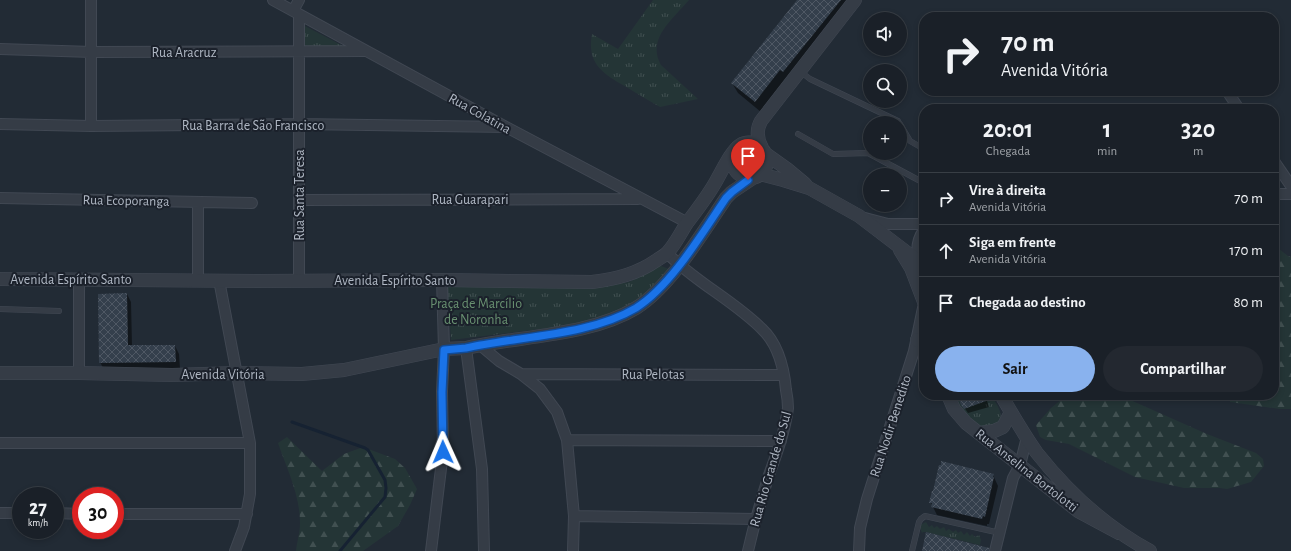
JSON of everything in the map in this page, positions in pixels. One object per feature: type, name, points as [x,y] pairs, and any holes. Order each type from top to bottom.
[{"type":"street","points":[[91,0],[91,126]]},
{"type":"street","name":"Rua Colatina","points":[[273,0],[640,199],[688,222]]},
{"type":"street","points":[[296,13],[299,0]]},
{"type":"street","name":"Avenida Espírito Santo","points":[[0,279],[260,281],[442,280],[592,282],[612,280],[629,275],[651,265],[667,253],[707,196],[748,131],[761,121],[854,1]]},
{"type":"street","name":"Rua Santa Teresa","points":[[296,13],[299,52],[299,280]]},
{"type":"street","name":"Rua Aracruz","points":[[0,49],[92,52],[367,51]]},
{"type":"street","points":[[756,176],[765,168],[767,161],[757,136],[761,121]]},
{"type":"street","name":"Rua Barra de São Francisco","points":[[0,124],[91,126],[299,124],[506,127]]},
{"type":"street","points":[[809,188],[783,180],[756,176],[746,178],[734,170],[732,163],[734,152],[741,144],[748,142],[756,144],[809,188],[859,216],[882,232],[919,264]]},
{"type":"street","points":[[1279,168],[1291,186]]},
{"type":"street","name":"Avenida Vitória","points":[[0,373],[172,375],[236,373],[302,374],[344,370],[444,350],[466,348],[595,325],[618,317],[637,307],[655,293],[676,269],[726,198],[732,192],[756,176]]},
{"type":"street","points":[[1279,194],[1291,194]]},
{"type":"street","name":"Rua Ecoporanga","points":[[0,198],[252,203]]},
{"type":"street","name":"Rua Guarapari","points":[[299,200],[640,199]]},
{"type":"street","points":[[198,202],[198,280]]},
{"type":"street","points":[[859,216],[888,224],[919,224]]},
{"type":"street","points":[[919,239],[917,250],[919,258]]},
{"type":"street","points":[[898,247],[911,268],[919,289]]},
{"type":"street","points":[[667,253],[676,269]]},
{"type":"street","name":"Rua Rio Grande do Sul","points":[[676,269],[749,318],[763,330],[777,353],[784,375],[788,406],[786,423],[755,519],[748,551]]},
{"type":"street","points":[[79,280],[79,373]]},
{"type":"street","points":[[219,280],[250,443],[250,494],[247,514],[235,551]]},
{"type":"street","points":[[431,551],[443,452],[442,392],[444,350],[442,280]]},
{"type":"street","points":[[480,345],[499,361],[521,374],[540,389],[557,412],[567,440],[574,516],[573,551]]},
{"type":"street","name":"Rua Nodir Benedito","points":[[859,551],[860,528],[867,499],[919,345]]},
{"type":"street","points":[[466,348],[482,469],[484,551]]},
{"type":"street","name":"Rua Pelotas","points":[[521,374],[784,375]]},
{"type":"street","name":"Rua Anselina Bortolotti","points":[[950,400],[954,409],[960,416],[1078,511],[1150,551]]},
{"type":"street","name":"Rua Anselina Bortolotti","points":[[1005,400],[1036,452],[1064,485],[1119,533]]},
{"type":"street","points":[[979,432],[1003,427],[1011,412]]},
{"type":"street","points":[[995,551],[1013,478],[1020,465],[1027,437]]},
{"type":"street","points":[[567,440],[781,441]]},
{"type":"street","points":[[0,443],[250,443]]},
{"type":"street","points":[[0,513],[12,513]]},
{"type":"street","points":[[124,514],[247,514]]},
{"type":"street","points":[[574,516],[755,519]]},
{"type":"lane","points":[[800,71],[810,79],[888,116]]},
{"type":"lane","points":[[798,134],[833,154],[868,154],[919,180]]},
{"type":"lane","points":[[907,136],[910,141],[919,146]]},
{"type":"lane","points":[[0,310],[59,311]]},
{"type":"lane","points":[[912,551],[921,519],[926,516],[1000,533]]},
{"type":"green space","points":[[653,0],[689,0],[663,30],[659,38],[657,56],[661,65],[698,99],[660,107],[612,78],[599,68],[595,61],[592,54],[591,45],[592,34],[618,49]]},
{"type":"green space","points":[[303,25],[343,46],[303,47]]},
{"type":"green space","points":[[1279,249],[1291,257],[1291,409],[1280,409],[1230,402],[1230,400],[1279,400]]},
{"type":"green space","name":"Praça de Marcílio de Noronha","points":[[658,265],[672,270],[633,304],[615,313],[565,326],[451,340],[447,284],[594,287],[629,282],[652,270]]},
{"type":"green space","points":[[956,400],[994,400],[1000,413],[999,421],[996,425],[991,429],[969,423]]},
{"type":"green space","points":[[1061,400],[1130,400],[1207,434],[1256,453],[1263,459],[1264,466],[1251,482],[1227,489],[1184,488],[1135,477],[1069,444],[1046,440],[1040,437],[1036,425],[1051,408]]},
{"type":"green space","points":[[287,437],[322,471],[344,454],[363,447],[395,459],[405,468],[417,489],[398,526],[363,551],[296,551],[300,530],[298,502],[278,443]]},
{"type":"green space","points":[[926,522],[929,527],[932,525],[934,528],[937,526],[940,529],[944,527],[946,531],[949,529],[953,532],[956,530],[958,533],[961,531],[964,535],[967,532],[970,536],[972,534],[975,537],[979,535],[981,540],[980,545],[926,532],[922,533],[920,528],[922,524]]},
{"type":"building","points":[[797,0],[841,0],[783,72],[780,70],[755,102],[731,83]]},
{"type":"building","points":[[127,293],[128,345],[175,345],[176,362],[99,363],[98,294]]},
{"type":"building","points":[[959,400],[986,401],[964,409]]},
{"type":"building","points":[[941,461],[994,474],[985,517],[983,516],[982,519],[931,507],[932,503],[929,503]]},
{"type":"building","points":[[926,532],[989,548],[989,551],[922,551]]},
{"type":"waterway","points":[[292,422],[365,448],[368,450],[385,480],[385,497],[340,551]]},
{"type":"route","points":[[443,452],[442,392],[444,350],[466,348],[595,325],[618,317],[637,307],[655,293],[674,272],[726,198],[748,180]]}]
